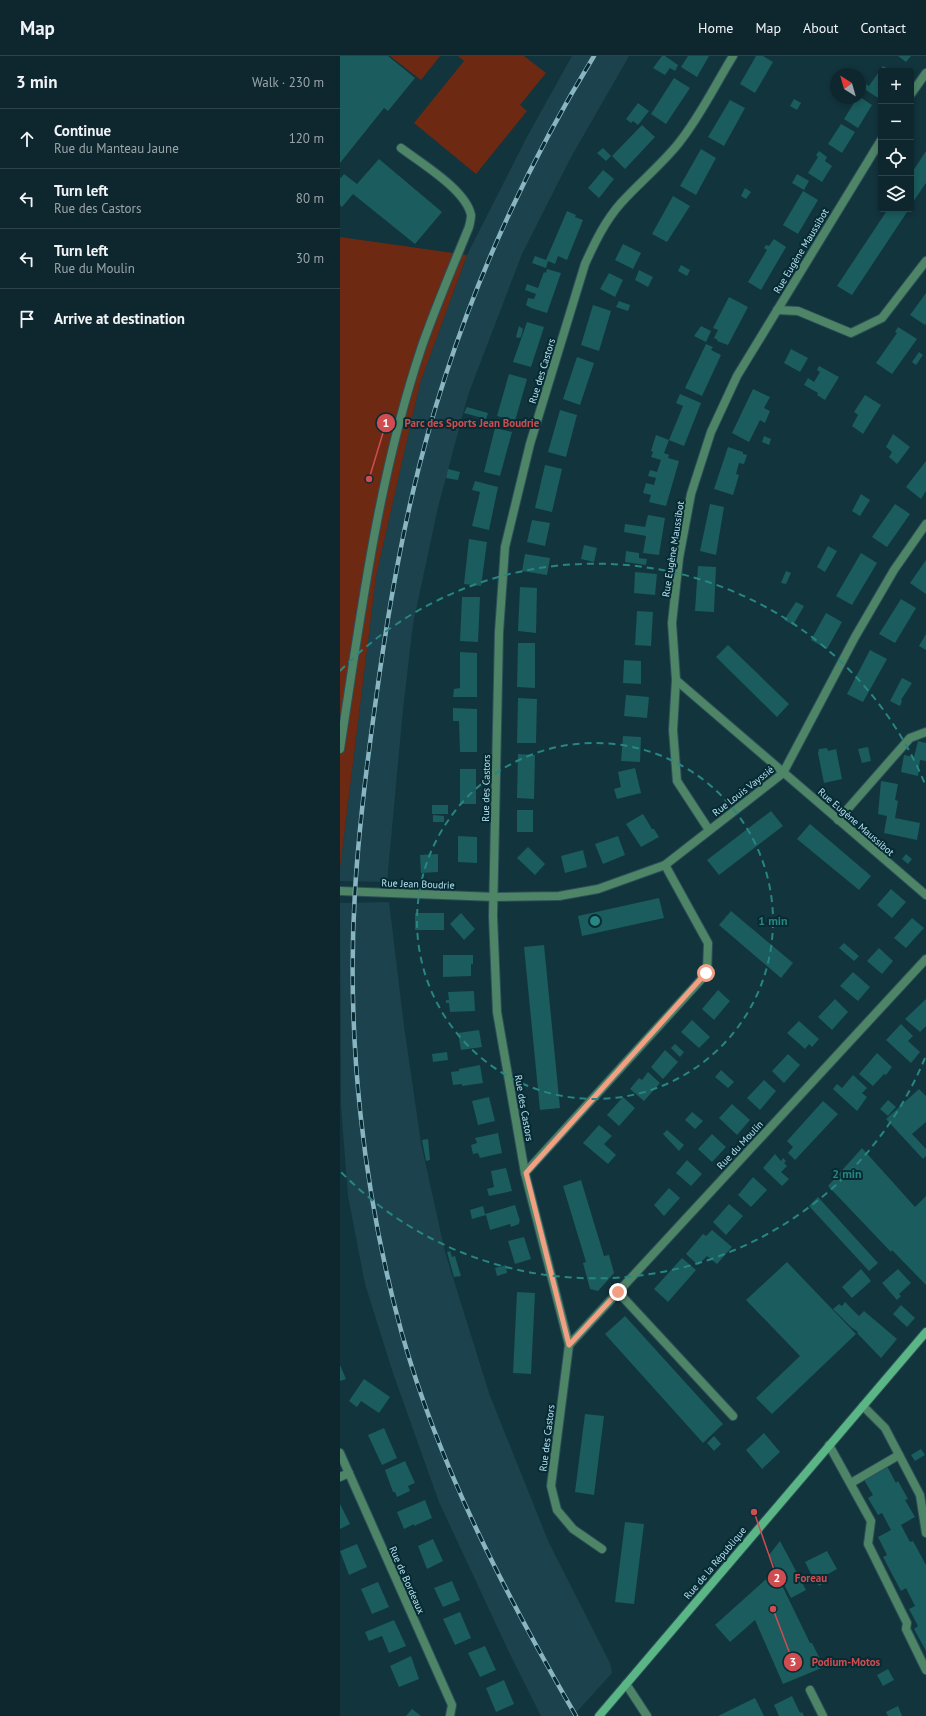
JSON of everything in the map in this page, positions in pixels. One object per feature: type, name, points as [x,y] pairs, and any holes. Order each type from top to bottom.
[{"type":"main road","name":"Rue de la République","points":[[599,1716],[926,1332]]},
{"type":"street","name":"Rue des Castors","points":[[602,1550],[573,1529],[557,1510],[551,1486],[569,1345],[526,1173],[497,1012],[494,916],[499,625],[505,547],[530,444],[585,264],[599,235],[620,204],[665,160],[684,136],[733,56]]},
{"type":"street","points":[[914,90],[926,73]]},
{"type":"street","name":"Rue Eugène Maussibot","points":[[878,145],[737,376],[711,432],[691,494],[679,558],[672,623],[676,680],[926,895]]},
{"type":"street","points":[[340,749],[368,561],[389,464],[422,345],[469,227],[471,216],[467,204],[457,190],[401,148]]},
{"type":"street","points":[[777,310],[798,311],[851,333],[882,318],[926,261]]},
{"type":"street","name":"Rue Louis Vayssié","points":[[495,897],[559,896],[598,889],[665,865],[783,773],[855,637],[894,570],[926,524]]},
{"type":"street","points":[[676,680],[673,730],[677,781],[709,830]]},
{"type":"street","points":[[838,820],[910,738],[926,732]]},
{"type":"street","points":[[526,1173],[706,973],[708,943],[665,865]]},
{"type":"street","name":"Rue Jean Boudrie","points":[[340,892],[495,897]]},
{"type":"street","name":"Rue du Moulin","points":[[569,1345],[926,959]]},
{"type":"street","points":[[618,1292],[733,1416]]},
{"type":"street","points":[[863,1406],[885,1428],[920,1495],[926,1533]]},
{"type":"street","points":[[830,1445],[871,1521],[868,1544],[906,1622],[906,1629],[926,1670]]},
{"type":"street","name":"Rue de Bordeaux","points":[[340,1454],[452,1705],[450,1716]]},
{"type":"street","points":[[851,1483],[899,1455]]},
{"type":"street","points":[[340,1477],[349,1473]]},
{"type":"street","points":[[626,1684],[647,1716]]},
{"type":"street","points":[[810,1690],[823,1716]]},
{"type":"shaded area","points":[[390,56],[440,56],[421,80]]},
{"type":"shaded area","points":[[458,56],[524,56],[546,73],[520,105],[527,111],[476,174],[414,123],[464,61]]},
{"type":"shaded area","points":[[572,56],[629,56],[570,159],[522,254],[468,395],[438,507],[413,624],[403,709],[387,882],[340,881],[340,868],[376,576],[420,383],[467,255],[528,135]]},
{"type":"shaded area","points":[[340,237],[467,255],[420,383],[376,576],[340,868]]},
{"type":"shaded area","points":[[389,902],[404,1026],[421,1143],[445,1252],[490,1396],[549,1543],[610,1663],[612,1673],[573,1716],[541,1716],[508,1650],[439,1502],[393,1373],[365,1284],[348,1196],[341,1105],[340,903]]},
{"type":"building","points":[[340,56],[388,56],[415,78],[388,111],[384,108],[340,163]]},
{"type":"building","points":[[662,56],[665,56],[678,65],[675,71],[670,68],[665,75],[653,68]]},
{"type":"building","points":[[688,56],[709,56],[697,77],[681,67]]},
{"type":"building","points":[[756,56],[763,56],[773,62],[755,93],[740,84]]},
{"type":"building","points":[[898,56],[911,56],[906,62]]},
{"type":"building","points":[[878,73],[878,98],[866,90],[866,84],[869,86]]},
{"type":"building","points":[[674,78],[690,88],[666,124],[651,114]]},
{"type":"building","points":[[794,99],[801,103],[797,110],[790,106]]},
{"type":"building","points":[[730,100],[745,108],[724,146],[708,137]]},
{"type":"building","points":[[866,101],[872,105],[858,128],[844,119],[853,104],[866,104]]},
{"type":"building","points":[[638,103],[649,111],[638,125],[633,121],[631,123],[626,119]]},
{"type":"building","points":[[841,124],[855,132],[842,153],[828,144]]},
{"type":"building","points":[[642,125],[655,137],[625,169],[612,156]]},
{"type":"building","points":[[603,148],[611,156],[606,161],[597,153]]},
{"type":"building","points":[[701,149],[716,158],[696,195],[680,186]]},
{"type":"building","points":[[819,151],[827,157],[825,161],[832,166],[822,182],[808,173],[818,157],[816,155]]},
{"type":"building","points":[[926,151],[926,183],[914,201],[914,176],[914,169]]},
{"type":"building","points":[[379,159],[442,212],[415,244],[353,194],[342,207],[340,205],[340,177],[341,178],[344,174],[357,184]]},
{"type":"building","points":[[603,170],[614,179],[599,198],[588,188]]},
{"type":"building","points":[[797,174],[809,181],[804,190],[792,183]]},
{"type":"building","points":[[745,188],[751,192],[746,199],[741,196]]},
{"type":"building","points":[[803,191],[818,200],[798,234],[783,225]]},
{"type":"building","points":[[673,196],[690,206],[667,242],[652,234]]},
{"type":"building","points":[[567,211],[576,215],[575,217],[583,220],[567,260],[558,256],[555,264],[548,261],[546,268],[532,263],[535,256],[546,260]]},
{"type":"building","points":[[886,212],[907,212],[852,295],[837,286]]},
{"type":"building","points":[[774,239],[786,247],[761,290],[748,282],[767,250],[764,248],[766,245],[769,246]]},
{"type":"building","points":[[623,244],[641,253],[633,269],[615,260]]},
{"type":"building","points":[[681,265],[690,270],[687,276],[678,271]]},
{"type":"building","points":[[547,269],[561,273],[547,313],[526,305],[528,298],[534,299],[536,294],[525,290],[527,284],[538,288],[544,272],[546,273]]},
{"type":"building","points":[[639,270],[653,277],[648,287],[635,280]]},
{"type":"building","points":[[609,273],[623,280],[615,297],[600,289]]},
{"type":"building","points":[[926,293],[926,323],[925,325],[910,315]]},
{"type":"building","points":[[729,297],[748,307],[728,345],[717,341],[718,340],[714,338],[718,330],[713,328]]},
{"type":"building","points":[[619,301],[630,305],[628,311],[616,307]]},
{"type":"building","points":[[593,305],[611,311],[599,351],[581,345]]},
{"type":"building","points":[[527,322],[544,327],[531,367],[513,362]]},
{"type":"building","points":[[519,326],[523,329],[521,337],[518,338],[516,337]]},
{"type":"building","points":[[701,326],[711,331],[706,342],[694,336]]},
{"type":"building","points":[[898,327],[917,339],[892,374],[876,363],[897,333],[895,332]]},
{"type":"building","points":[[706,344],[713,347],[711,350],[721,355],[702,396],[685,388]]},
{"type":"building","points":[[791,349],[808,358],[800,372],[784,363]]},
{"type":"building","points":[[919,352],[923,355],[916,365],[912,362]]},
{"type":"building","points":[[577,357],[594,363],[580,405],[563,399]]},
{"type":"building","points":[[819,366],[839,377],[825,400],[817,395],[818,393],[804,385],[808,378],[814,382],[820,372],[817,370]]},
{"type":"building","points":[[509,374],[527,379],[515,421],[497,416]]},
{"type":"building","points":[[753,389],[770,397],[764,408],[770,411],[765,423],[760,420],[749,442],[732,433]]},
{"type":"building","points":[[680,394],[701,403],[684,446],[669,440],[683,406],[676,403]]},
{"type":"building","points":[[865,395],[881,405],[863,434],[852,426],[858,415],[854,412]]},
{"type":"building","points":[[467,407],[488,413],[486,419],[464,413]]},
{"type":"building","points":[[560,410],[577,415],[566,457],[548,452]]},
{"type":"building","points":[[495,428],[512,432],[500,476],[484,472]]},
{"type":"building","points":[[893,434],[910,447],[897,464],[889,457],[892,452],[886,447]]},
{"type":"building","points":[[656,435],[669,440],[664,453],[669,455],[668,458],[679,461],[666,506],[649,502],[651,495],[643,493],[646,483],[654,485],[656,478],[648,476],[650,470],[657,472],[661,460],[651,457],[653,452],[651,451]]},
{"type":"building","points":[[764,436],[771,439],[769,445],[762,442]]},
{"type":"building","points":[[728,447],[743,452],[743,454],[747,455],[744,464],[739,463],[736,474],[739,475],[733,495],[714,489]]},
{"type":"building","points":[[926,461],[926,491],[921,499],[906,487]]},
{"type":"building","points":[[545,465],[562,469],[552,512],[535,508]]},
{"type":"building","points":[[448,469],[460,472],[458,480],[446,478]]},
{"type":"building","points":[[475,481],[498,487],[489,530],[472,526],[480,492],[472,490]]},
{"type":"building","points":[[861,494],[870,500],[860,516],[852,511]]},
{"type":"building","points":[[710,504],[724,507],[716,555],[700,551]]},
{"type":"building","points":[[895,504],[910,514],[887,547],[872,537]]},
{"type":"building","points":[[648,515],[665,518],[659,555],[643,553],[646,536],[624,532],[625,524],[645,527]]},
{"type":"building","points":[[532,520],[550,523],[545,546],[527,542]]},
{"type":"building","points":[[469,539],[487,542],[481,586],[464,584]]},
{"type":"building","points":[[584,545],[597,548],[594,562],[581,559]]},
{"type":"building","points":[[828,546],[837,551],[825,572],[817,567]]},
{"type":"building","points":[[626,551],[639,553],[639,558],[647,559],[646,565],[625,562]]},
{"type":"building","points":[[861,553],[877,563],[852,605],[836,596]]},
{"type":"building","points":[[525,554],[550,558],[547,575],[522,571]]},
{"type":"building","points":[[926,560],[926,594],[910,583]]},
{"type":"building","points":[[698,566],[716,567],[714,612],[695,611]]},
{"type":"building","points":[[786,571],[791,573],[786,584],[781,583]]},
{"type":"building","points":[[635,572],[657,574],[655,595],[634,593]]},
{"type":"building","points":[[520,587],[537,588],[536,633],[518,631]]},
{"type":"building","points":[[462,597],[480,597],[478,642],[460,641]]},
{"type":"building","points":[[901,599],[916,608],[895,643],[879,634]]},
{"type":"building","points":[[796,602],[804,606],[793,625],[784,620]]},
{"type":"building","points":[[637,611],[653,612],[651,646],[635,645]]},
{"type":"building","points":[[826,613],[842,622],[827,649],[811,640]]},
{"type":"building","points":[[926,634],[926,650],[919,646]]},
{"type":"building","points":[[518,643],[535,643],[535,688],[517,687]]},
{"type":"building","points":[[728,645],[789,704],[777,717],[716,657]]},
{"type":"building","points":[[870,650],[887,659],[863,702],[847,694]]},
{"type":"building","points":[[460,652],[477,653],[477,697],[453,697],[454,689],[460,688]]},
{"type":"building","points":[[624,660],[641,661],[641,684],[623,683]]},
{"type":"building","points":[[902,678],[912,683],[901,700],[900,706],[890,701]]},
{"type":"building","points":[[626,695],[649,697],[647,718],[624,716]]},
{"type":"building","points":[[518,698],[537,699],[536,743],[517,743]]},
{"type":"building","points":[[453,708],[477,709],[477,752],[460,752],[459,721],[453,721]]},
{"type":"building","points":[[623,736],[641,737],[640,762],[621,761]]},
{"type":"building","points":[[918,741],[926,743],[926,761],[920,760],[918,776],[901,772],[904,755],[914,757]]},
{"type":"building","points":[[868,747],[871,761],[862,763],[858,749]]},
{"type":"building","points":[[827,748],[828,751],[836,749],[842,779],[824,783],[818,753],[819,749]]},
{"type":"building","points":[[518,754],[535,755],[534,799],[517,798]]},
{"type":"building","points":[[635,768],[641,793],[617,799],[614,789],[621,787],[618,772]]},
{"type":"building","points":[[460,769],[476,769],[476,804],[460,804]]},
{"type":"building","points":[[881,781],[898,784],[895,800],[898,801],[895,818],[920,823],[917,840],[884,833],[887,816],[878,814]]},
{"type":"building","points":[[432,805],[448,805],[448,814],[432,814]]},
{"type":"building","points":[[517,810],[533,810],[533,832],[517,832]]},
{"type":"building","points":[[771,811],[783,826],[719,875],[707,860]]},
{"type":"building","points":[[643,814],[659,837],[641,847],[626,824]]},
{"type":"building","points":[[433,815],[444,816],[444,822],[433,822]]},
{"type":"building","points":[[810,824],[871,876],[859,890],[797,839]]},
{"type":"building","points":[[458,836],[477,837],[477,863],[458,862]]},
{"type":"building","points":[[618,836],[625,855],[603,864],[595,844]]},
{"type":"building","points":[[528,847],[545,864],[535,875],[517,858]]},
{"type":"building","points":[[583,850],[587,867],[565,873],[561,856]]},
{"type":"building","points":[[438,854],[438,872],[421,873],[420,855]]},
{"type":"building","points":[[906,854],[912,859],[908,864],[902,859]]},
{"type":"building","points":[[891,889],[906,902],[892,918],[877,905]]},
{"type":"building","points":[[659,898],[664,918],[582,936],[578,916]]},
{"type":"building","points":[[731,911],[793,963],[781,978],[719,925]]},
{"type":"building","points":[[415,913],[444,913],[444,930],[415,930]]},
{"type":"building","points":[[461,913],[475,929],[464,940],[450,924]]},
{"type":"building","points":[[912,918],[924,928],[906,948],[894,938]]},
{"type":"building","points":[[844,943],[859,956],[854,961],[839,948]]},
{"type":"building","points":[[544,945],[560,1108],[540,1110],[524,947]]},
{"type":"building","points":[[879,948],[893,961],[882,974],[867,961]]},
{"type":"building","points":[[443,955],[473,955],[471,976],[443,977]]},
{"type":"building","points":[[853,972],[870,987],[858,1001],[840,986]]},
{"type":"building","points":[[718,990],[730,1001],[714,1020],[702,1009]]},
{"type":"building","points":[[474,991],[475,1011],[450,1012],[449,1003],[446,1003],[446,1000],[449,1000],[448,992]]},
{"type":"building","points":[[835,999],[848,1012],[832,1030],[818,1017]]},
{"type":"building","points":[[926,999],[926,1026],[920,1032],[905,1019]]},
{"type":"building","points":[[692,1020],[710,1037],[699,1048],[681,1032]]},
{"type":"building","points":[[799,1021],[819,1039],[812,1047],[809,1044],[805,1049],[787,1033]]},
{"type":"building","points":[[901,1024],[913,1036],[908,1041],[920,1052],[911,1063],[886,1040]]},
{"type":"building","points":[[479,1030],[482,1047],[461,1050],[458,1033]]},
{"type":"building","points":[[675,1044],[684,1052],[680,1057],[671,1048]]},
{"type":"building","points":[[665,1050],[678,1062],[663,1079],[651,1067]]},
{"type":"building","points":[[447,1052],[448,1060],[433,1062],[432,1054]]},
{"type":"building","points":[[877,1053],[892,1067],[886,1075],[884,1074],[873,1086],[859,1074]]},
{"type":"building","points":[[788,1054],[800,1065],[784,1083],[772,1071]]},
{"type":"building","points":[[480,1065],[483,1083],[462,1086],[462,1084],[453,1085],[451,1072]]},
{"type":"building","points":[[721,1070],[734,1082],[728,1088],[715,1077]]},
{"type":"building","points":[[648,1072],[660,1083],[644,1101],[630,1089],[639,1078],[642,1080]]},
{"type":"building","points":[[853,1075],[867,1088],[862,1093],[867,1097],[857,1111],[833,1089],[837,1084],[842,1088]]},
{"type":"building","points":[[764,1080],[776,1091],[760,1110],[747,1098]]},
{"type":"building","points":[[919,1089],[926,1096],[926,1122],[912,1134],[926,1149],[926,1156],[923,1159],[886,1119]]},
{"type":"building","points":[[489,1097],[495,1121],[478,1125],[472,1101]]},
{"type":"building","points":[[623,1097],[635,1108],[619,1126],[607,1115]]},
{"type":"building","points":[[888,1100],[896,1107],[888,1116],[880,1109]]},
{"type":"building","points":[[823,1101],[838,1114],[795,1160],[788,1153],[793,1147],[787,1141]]},
{"type":"building","points":[[732,1104],[750,1120],[737,1135],[719,1118]]},
{"type":"building","points":[[692,1112],[703,1121],[695,1129],[685,1120]]},
{"type":"building","points":[[599,1125],[612,1136],[604,1144],[616,1155],[608,1164],[583,1143]]},
{"type":"building","points":[[667,1130],[684,1145],[679,1151],[663,1134]]},
{"type":"building","points":[[498,1133],[502,1153],[480,1158],[478,1153],[473,1154],[471,1145],[477,1143],[475,1138]]},
{"type":"building","points":[[712,1134],[726,1147],[712,1162],[698,1149]]},
{"type":"building","points":[[428,1139],[430,1160],[426,1161],[422,1140]]},
{"type":"building","points":[[862,1148],[915,1207],[926,1196],[926,1285],[892,1250],[891,1252],[828,1186]]},
{"type":"building","points":[[775,1154],[781,1161],[783,1158],[786,1161],[784,1163],[787,1166],[781,1172],[789,1179],[782,1186],[763,1168]]},
{"type":"building","points":[[687,1160],[702,1174],[691,1186],[676,1173]]},
{"type":"building","points":[[506,1168],[512,1191],[489,1196],[487,1189],[494,1187],[491,1171]]},
{"type":"building","points":[[753,1177],[767,1190],[751,1207],[738,1195]]},
{"type":"building","points":[[581,1180],[604,1256],[609,1255],[614,1273],[598,1291],[590,1289],[583,1263],[586,1262],[563,1186]]},
{"type":"building","points":[[669,1188],[680,1198],[664,1216],[654,1205]]},
{"type":"building","points":[[818,1197],[878,1263],[869,1271],[809,1206]]},
{"type":"building","points":[[729,1204],[743,1216],[726,1235],[713,1222]]},
{"type":"building","points":[[515,1205],[520,1221],[519,1224],[511,1227],[510,1224],[490,1230],[486,1215],[472,1219],[470,1210],[483,1206],[485,1214]]},
{"type":"building","points":[[712,1230],[732,1247],[717,1264],[707,1256],[698,1265],[686,1254],[703,1234],[706,1236]]},
{"type":"building","points":[[524,1237],[531,1259],[515,1264],[508,1241]]},
{"type":"building","points":[[450,1251],[452,1257],[455,1256],[461,1276],[454,1277],[447,1252]]},
{"type":"building","points":[[682,1258],[696,1270],[668,1302],[654,1289]]},
{"type":"building","points":[[787,1262],[856,1334],[772,1414],[756,1398],[800,1356],[746,1300]]},
{"type":"building","points":[[506,1265],[507,1273],[497,1276],[495,1268]]},
{"type":"building","points":[[861,1269],[871,1281],[852,1298],[842,1287]]},
{"type":"building","points":[[898,1269],[911,1283],[899,1294],[901,1296],[897,1300],[882,1283]]},
{"type":"building","points":[[517,1292],[535,1293],[531,1374],[513,1373]]},
{"type":"building","points":[[845,1302],[859,1316],[864,1311],[897,1339],[881,1358],[857,1333],[858,1332],[833,1309],[839,1304],[842,1306]]},
{"type":"building","points":[[901,1305],[915,1318],[907,1327],[893,1314]]},
{"type":"building","points":[[625,1316],[723,1424],[703,1443],[605,1334]]},
{"type":"building","points":[[340,1365],[346,1379],[340,1381]]},
{"type":"building","points":[[364,1379],[390,1397],[379,1413],[361,1401],[357,1407],[349,1401]]},
{"type":"building","points":[[585,1414],[604,1416],[594,1495],[575,1492]]},
{"type":"building","points":[[384,1428],[397,1458],[382,1465],[368,1435]]},
{"type":"building","points":[[764,1433],[780,1452],[762,1469],[746,1450]]},
{"type":"building","points":[[714,1436],[721,1444],[714,1451],[707,1443]]},
{"type":"building","points":[[921,1449],[925,1455],[915,1461],[911,1455]]},
{"type":"building","points":[[405,1461],[415,1483],[408,1486],[410,1491],[397,1497],[395,1492],[393,1492],[385,1470]]},
{"type":"building","points":[[887,1466],[896,1483],[898,1481],[908,1499],[905,1500],[915,1517],[901,1525],[910,1542],[913,1541],[926,1565],[926,1651],[914,1629],[918,1626],[909,1609],[915,1606],[906,1588],[901,1591],[883,1557],[887,1555],[878,1537],[891,1530],[882,1513],[878,1515],[868,1498],[873,1495],[863,1478]]},
{"type":"building","points":[[425,1500],[432,1518],[404,1529],[397,1512]]},
{"type":"building","points":[[340,1504],[350,1524],[340,1529]]},
{"type":"building","points":[[625,1522],[644,1524],[634,1604],[615,1602]]},
{"type":"building","points":[[433,1539],[443,1561],[427,1569],[418,1546]]},
{"type":"building","points":[[780,1541],[806,1590],[791,1598],[769,1555]]},
{"type":"building","points":[[357,1544],[367,1567],[349,1575],[340,1551]]},
{"type":"building","points":[[827,1551],[837,1569],[823,1577],[825,1582],[819,1586],[816,1581],[815,1582],[805,1562]]},
{"type":"building","points":[[775,1571],[810,1643],[812,1643],[824,1667],[783,1684],[755,1620],[730,1642],[715,1625]]},
{"type":"building","points":[[452,1581],[460,1600],[443,1607],[434,1588]]},
{"type":"building","points":[[378,1582],[389,1607],[372,1614],[361,1589]]},
{"type":"building","points":[[460,1612],[471,1638],[455,1645],[443,1619]]},
{"type":"building","points":[[394,1620],[406,1646],[389,1653],[382,1636],[369,1641],[365,1632]]},
{"type":"building","points":[[485,1646],[496,1670],[480,1677],[468,1653]]},
{"type":"building","points":[[411,1656],[419,1679],[399,1687],[390,1666]]},
{"type":"building","points":[[888,1669],[894,1680],[883,1686],[877,1675]]},
{"type":"building","points":[[504,1680],[514,1704],[496,1712],[486,1688]]},
{"type":"building","points":[[792,1696],[800,1713],[802,1712],[804,1716],[779,1716],[774,1705]]},
{"type":"building","points":[[755,1698],[764,1716],[718,1716]]},
{"type":"building","points":[[898,1706],[902,1716],[888,1716],[886,1712]]},
{"type":"building","points":[[412,1709],[421,1716],[406,1716]]},
{"type":"railway","points":[[576,1716],[500,1578],[455,1482],[435,1434],[402,1334],[388,1280],[377,1226],[360,1114],[353,1002],[353,946],[355,891],[361,818],[379,674],[400,550],[426,441],[443,384],[484,270],[535,161],[563,108],[594,56]]},
{"type":"place","name":"Parc des Sports Jean Boudrie","points":[[369,479]]},
{"type":"place","name":"Foreau","points":[[754,1512]]},
{"type":"place","name":"Podium-Motos","points":[[773,1609]]},
{"type":"route","points":[[618,1292],[569,1345],[526,1173],[706,973]]}]
